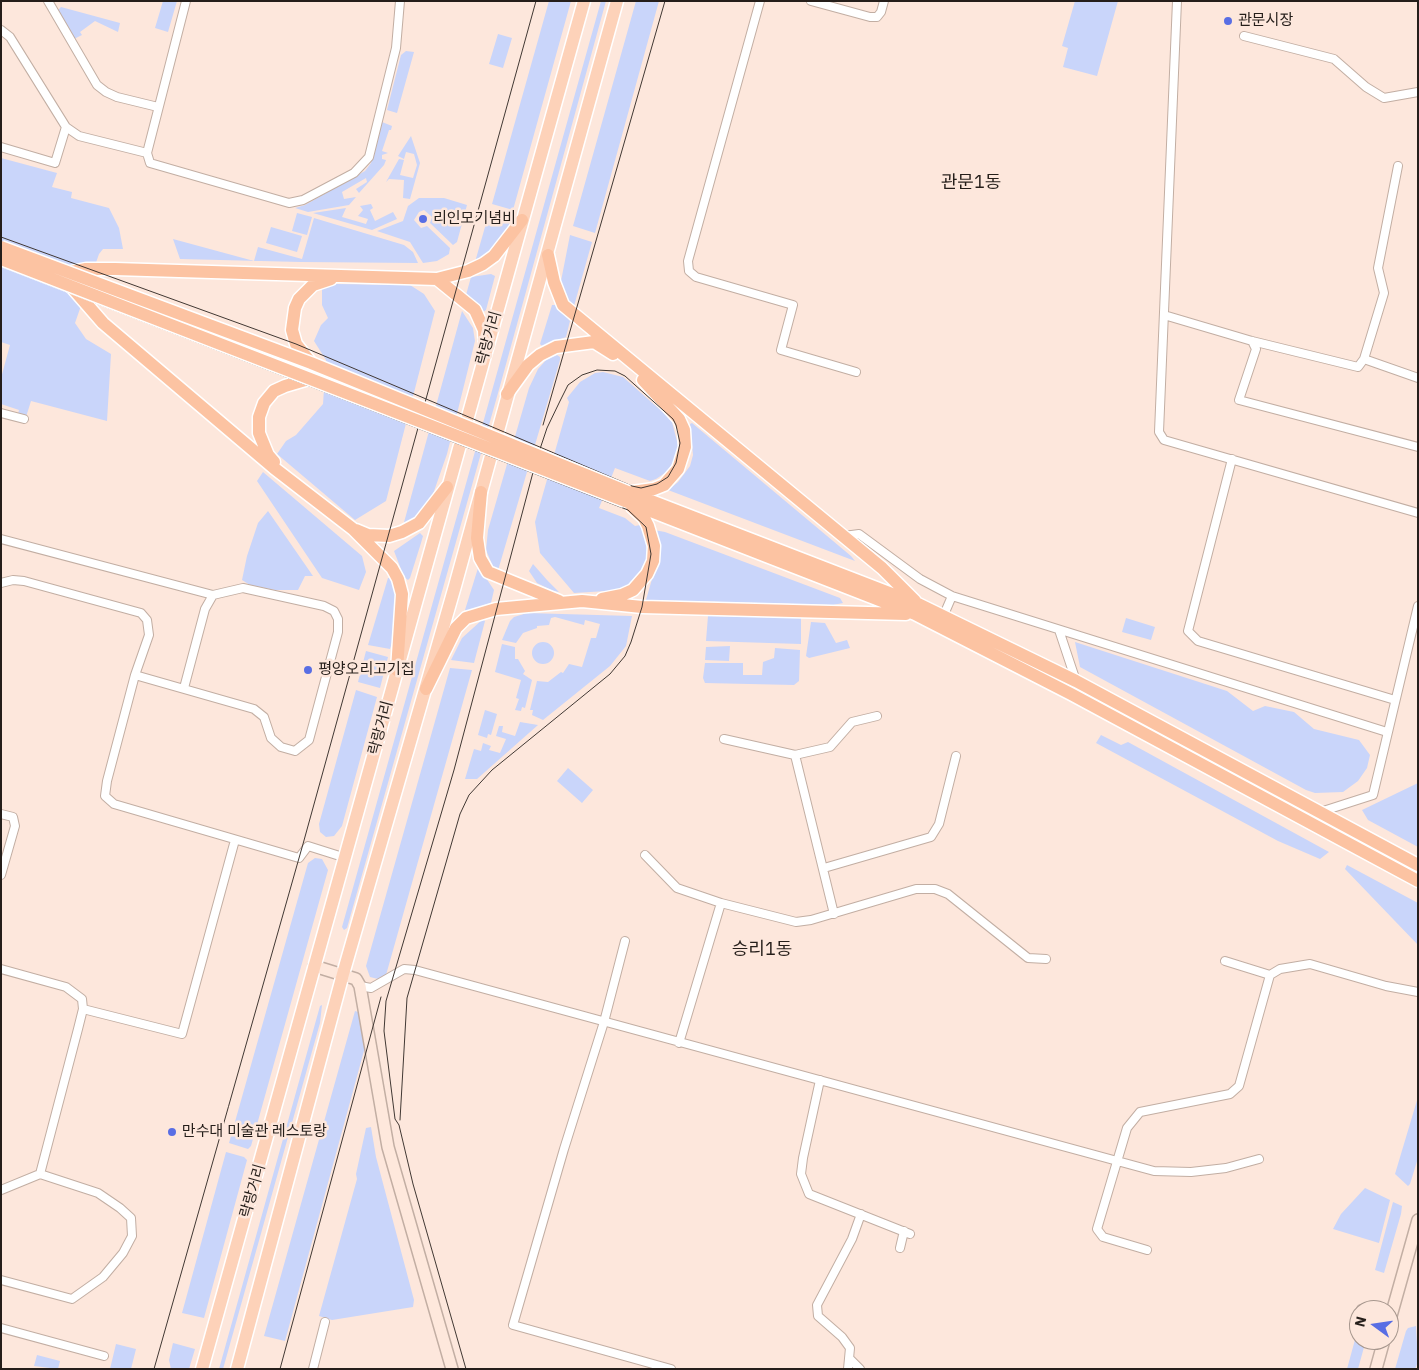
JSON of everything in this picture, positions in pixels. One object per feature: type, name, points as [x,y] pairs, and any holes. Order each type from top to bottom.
[{"type":"highway","points":[[70,278],[86,269],[115,269],[437,279],[468,271],[483,264],[494,256],[522,220]]},
{"type":"highway","points":[[1,247],[70,278],[312,378],[917,609],[943,617],[1076,681],[1418,865]]},
{"type":"highway","points":[[548,254],[554,282],[563,305],[882,568],[917,609],[1418,882]]},
{"type":"highway","points":[[1,259],[70,278],[311,363],[626,497],[644,518],[648,526],[654,546],[653,561],[647,574],[633,590],[622,595],[582,602]]},
{"type":"highway","points":[[311,363],[296,344],[292,330],[295,308],[299,299],[313,285],[345,276]]},
{"type":"highway","points":[[70,278],[103,324],[274,468],[354,529],[386,561],[398,579],[402,594],[403,611],[397,670]]},
{"type":"highway","points":[[437,279],[475,310],[484,330],[485,352]]},
{"type":"highway","points":[[507,394],[528,366],[540,355],[556,347],[594,342],[604,347],[669,406],[684,430],[682,462],[672,477],[654,490],[626,497]]},
{"type":"highway","points":[[288,478],[268,455],[259,434],[259,418],[264,403],[274,391],[312,378]]},
{"type":"highway","points":[[354,529],[368,535],[389,536],[402,532],[419,524],[448,487]]},
{"type":"highway","points":[[481,492],[477,538],[480,558],[488,572],[561,602]]},
{"type":"highway","points":[[426,689],[456,628],[466,618],[496,609],[561,602],[582,602],[642,607],[917,609]]},
{"type":"main road","name":"락랑거리","points":[[202,1369],[584,1]]},
{"type":"main road","points":[[237,1369],[343,974],[426,689],[617,1]]},
{"type":"main road","points":[[314,966],[356,979],[360,986],[388,1147],[452,1369]]},
{"type":"main road","points":[[1395,1300],[1418,1220]]},
{"type":"main road","points":[[1376,1369],[1381,1350]]},
{"type":"street","points":[[48,1],[97,84],[106,92],[117,97],[158,107]]},
{"type":"street","points":[[186,1],[147,153],[150,163],[289,203],[303,200],[354,173],[368,157],[396,48],[400,1]]},
{"type":"street","points":[[760,1],[688,261],[689,271],[696,277],[794,305],[781,350],[856,372]]},
{"type":"street","points":[[811,1],[870,17],[877,17],[881,12],[884,1]]},
{"type":"street","points":[[1177,1],[1159,432],[1164,440],[1418,513]]},
{"type":"street","points":[[1,30],[10,37],[66,127],[79,136],[147,153]]},
{"type":"street","points":[[1244,36],[1334,59],[1366,86],[1384,98],[1418,92]]},
{"type":"street","points":[[1,147],[55,163],[66,127]]},
{"type":"street","points":[[1164,315],[1252,341],[1358,367],[1364,359],[1384,293],[1378,268],[1398,166]]},
{"type":"street","points":[[1252,341],[1256,349],[1239,400],[1418,447]]},
{"type":"street","points":[[1364,359],[1418,378]]},
{"type":"street","points":[[1,412],[24,419]]},
{"type":"street","points":[[1232,459],[1188,631],[1198,641],[1395,700]]},
{"type":"street","points":[[844,536],[859,534],[920,579],[952,596],[1387,732]]},
{"type":"street","points":[[1,539],[213,595],[243,588],[324,606],[334,611],[338,619],[338,632],[309,740],[295,751],[281,747],[271,738],[264,717],[254,709],[135,675]]},
{"type":"street","points":[[1,584],[13,580],[24,581],[140,613],[149,626],[149,635],[135,675],[106,781],[105,796],[114,804],[299,858],[308,846],[346,858]]},
{"type":"street","points":[[184,688],[205,609],[213,595]]},
{"type":"street","points":[[943,617],[952,596]]},
{"type":"street","points":[[1313,824],[1320,812],[1373,795],[1418,606]]},
{"type":"street","points":[[1059,630],[1076,681]]},
{"type":"street","points":[[724,739],[795,755],[830,747],[852,722],[877,716]]},
{"type":"street","points":[[795,755],[834,914]]},
{"type":"street","points":[[824,868],[931,837],[939,824],[956,756]]},
{"type":"street","points":[[1,814],[13,817],[16,826],[1,875]]},
{"type":"street","points":[[83,1009],[182,1034],[235,840]]},
{"type":"street","points":[[645,855],[677,888],[721,903],[796,922],[834,914],[916,890],[935,889],[948,894],[1028,958],[1046,959]]},
{"type":"street","points":[[679,1043],[721,903]]},
{"type":"street","points":[[625,941],[604,1022],[564,1149],[513,1325],[646,1365],[672,1369]]},
{"type":"street","points":[[1225,961],[1270,975]]},
{"type":"street","points":[[1147,1250],[1103,1237],[1097,1229],[1127,1128],[1140,1112],[1230,1094],[1239,1086],[1270,975],[1280,969],[1310,964],[1386,986],[1418,992]]},
{"type":"street","points":[[360,986],[371,988],[404,968],[415,970],[1154,1171],[1191,1172],[1226,1168],[1259,1159]]},
{"type":"street","points":[[1,969],[66,987],[82,999],[83,1009],[40,1174]]},
{"type":"street","points":[[820,1080],[801,1174],[809,1194],[907,1233],[900,1248]]},
{"type":"street","points":[[1,1190],[40,1174],[98,1193],[131,1218],[132,1236],[123,1253],[102,1277],[72,1299],[1,1280]]},
{"type":"street","points":[[848,1369],[850,1348],[842,1337],[818,1316],[817,1305],[852,1239],[861,1214]]},
{"type":"street","points":[[313,1369],[325,1322]]},
{"type":"street","points":[[1,1328],[104,1356]]},
{"type":"street","points":[[850,1359],[860,1369]]},
{"type":"shaded area","points":[[163,1],[177,1],[168,32],[155,28]]},
{"type":"shaded area","points":[[549,1],[571,1],[513,210],[492,204]]},
{"type":"shaded area","points":[[601,1],[606,1],[500,386],[347,928],[344,930],[342,927]]},
{"type":"shaded area","points":[[636,1],[659,1],[595,233],[573,226]]},
{"type":"shaded area","points":[[1075,1],[1118,1],[1097,76],[1063,67],[1068,48],[1062,46]]},
{"type":"shaded area","points":[[61,7],[120,23],[118,32],[95,21],[80,32],[82,35],[74,39],[58,10]]},
{"type":"shaded area","points":[[498,34],[512,38],[503,68],[489,64]]},
{"type":"shaded area","points":[[406,51],[414,52],[397,113],[387,110],[401,55]]},
{"type":"shaded area","points":[[382,122],[392,126],[382,151],[388,153],[382,155],[382,159],[386,160],[384,165],[359,193],[356,189],[367,182],[366,178],[342,192],[344,199],[356,197],[349,205],[308,212],[295,208],[305,205],[365,171],[371,163]]},
{"type":"shaded area","points":[[411,136],[420,163],[410,199],[403,198],[404,180],[389,179],[386,182],[399,159],[404,160],[400,175],[413,178],[417,165],[414,154],[406,152],[404,159],[398,156]]},
{"type":"shaded area","points":[[1,158],[57,173],[52,187],[72,192],[71,198],[109,208],[119,228],[123,249],[103,249],[99,254],[75,323],[86,339],[111,354],[107,421],[31,401],[26,417],[18,414],[19,410],[1,404],[1,378],[10,345],[1,342]]},
{"type":"shaded area","points":[[419,198],[444,198],[467,205],[457,242],[453,245],[430,223],[432,217],[424,210],[419,212],[414,220],[421,228],[427,226],[450,248],[449,254],[437,261],[423,263],[410,242],[377,231],[403,221],[408,206]]},
{"type":"shaded area","points":[[371,204],[373,208],[370,210],[375,221],[393,212],[397,219],[372,230],[313,213],[346,208],[342,217],[366,224],[368,219],[358,216],[363,210],[360,206]]},
{"type":"shaded area","points":[[297,213],[312,217],[307,235],[292,231]]},
{"type":"shaded area","points":[[489,213],[511,218],[506,237],[500,245],[475,262]]},
{"type":"shaded area","points":[[314,218],[404,245],[413,252],[418,263],[301,262],[254,261],[258,247],[302,259]]},
{"type":"shaded area","points":[[271,227],[302,236],[297,252],[266,243]]},
{"type":"shaded area","points":[[570,235],[592,242],[574,306],[566,298],[561,281]]},
{"type":"shaded area","points":[[173,239],[253,261],[180,259]]},
{"type":"shaded area","points":[[491,274],[495,276],[486,310],[483,312],[466,295],[471,277]]},
{"type":"shaded area","points":[[336,284],[410,285],[424,294],[435,311],[386,501],[355,520],[277,454],[286,441],[296,435],[323,404],[326,360],[314,341],[321,325],[328,318],[322,305],[322,288]]},
{"type":"shaded area","points":[[552,305],[555,305],[570,321],[566,337],[542,346],[540,344]]},
{"type":"shaded area","points":[[462,311],[473,328],[475,341],[447,454],[432,497],[414,521],[403,526]]},
{"type":"shaded area","points":[[557,355],[560,357],[560,360],[499,567],[498,570],[494,569],[486,550],[488,530],[529,388],[538,369],[547,359]]},
{"type":"shaded area","points":[[603,372],[623,377],[666,415],[672,422],[678,445],[676,456],[668,471],[656,479],[650,481],[615,468],[599,508],[625,518],[635,526],[640,525],[644,533],[648,556],[637,580],[623,590],[574,593],[540,553],[535,522],[569,402],[567,398],[580,382],[595,373]]},
{"type":"shaded area","points":[[692,423],[855,561],[668,490],[678,482],[690,466],[693,455],[690,424]]},
{"type":"shaded area","points":[[263,472],[362,556],[366,572],[359,590],[322,578],[257,481]]},
{"type":"shaded area","points":[[268,511],[313,576],[305,576],[298,590],[275,590],[250,585],[242,580],[247,556],[258,523]]},
{"type":"shaded area","points":[[654,530],[665,532],[840,598],[843,603],[833,605],[646,600],[654,572]]},
{"type":"shaded area","points":[[420,533],[423,536],[408,580],[404,577],[394,551]]},
{"type":"shaded area","points":[[533,564],[559,592],[537,583],[529,571]]},
{"type":"shaded area","points":[[478,568],[494,590],[491,603],[466,611],[465,610]]},
{"type":"shaded area","points":[[388,578],[391,578],[396,589],[396,629],[390,649],[368,645]]},
{"type":"shaded area","points":[[527,613],[632,616],[626,646],[610,666],[543,720],[532,715],[533,710],[530,710],[537,681],[548,682],[561,672],[563,673],[569,664],[582,667],[591,638],[596,638],[600,624],[585,620],[584,625],[555,617],[551,618],[549,625],[537,626],[537,628],[523,633],[516,643],[502,640],[510,621],[514,617]]},
{"type":"shaded area","points":[[708,616],[801,618],[801,644],[706,641]]},
{"type":"shaded area","points":[[1126,618],[1155,627],[1151,640],[1122,632]]},
{"type":"shaded area","points":[[483,619],[485,621],[474,663],[451,660],[462,638]]},
{"type":"shaded area","points":[[811,622],[825,623],[836,643],[847,640],[850,648],[809,658],[806,656]]},
{"type":"shaded area","points":[[543,642],[551,645],[554,653],[551,661],[543,664],[535,661],[532,653],[535,645]]},
{"type":"shaded area","points":[[1075,642],[1227,691],[1253,711],[1265,706],[1294,712],[1314,729],[1359,740],[1370,755],[1367,768],[1358,781],[1343,792],[1315,793],[1306,790],[1080,667]]},
{"type":"shaded area","points":[[502,644],[515,647],[515,659],[518,659],[525,671],[523,674],[532,680],[525,708],[522,707],[521,711],[515,710],[519,699],[516,698],[521,680],[495,672]]},
{"type":"shaded area","points":[[730,646],[729,661],[705,660],[706,647]]},
{"type":"shaded area","points":[[775,648],[800,650],[799,681],[794,685],[705,683],[703,678],[705,663],[743,663],[743,675],[762,675],[763,662],[774,658]]},
{"type":"shaded area","points":[[366,651],[388,657],[380,688],[358,682]]},
{"type":"shaded area","points":[[450,668],[472,670],[386,975],[378,979],[370,977],[366,966]]},
{"type":"shaded area","points":[[356,690],[377,697],[342,826],[334,836],[326,837],[320,832],[319,824]]},
{"type":"shaded area","points":[[485,710],[497,714],[491,735],[488,734],[487,738],[478,735]]},
{"type":"shaded area","points":[[520,722],[538,725],[477,779],[465,779],[474,749],[481,751],[483,743],[491,746],[489,750],[500,753],[506,739],[496,736],[499,726],[503,726],[502,732],[515,736]]},
{"type":"shaded area","points":[[1101,735],[1121,745],[1128,742],[1329,852],[1320,859],[1278,841],[1096,743]]},
{"type":"shaded area","points":[[568,768],[593,790],[582,803],[557,781]]},
{"type":"shaded area","points":[[1418,783],[1418,847],[1368,820],[1362,810]]},
{"type":"shaded area","points":[[315,858],[322,859],[328,870],[251,1146],[248,1149],[229,1143],[308,863]]},
{"type":"shaded area","points":[[1347,865],[1418,903],[1418,945],[1345,869]]},
{"type":"shaded area","points":[[322,1005],[320,1023],[223,1369],[219,1369],[320,1006]]},
{"type":"shaded area","points":[[355,1011],[358,1012],[365,1047],[285,1341],[264,1336]]},
{"type":"shaded area","points":[[1418,1097],[1418,1158],[1408,1186],[1395,1174]]},
{"type":"shaded area","points":[[371,1127],[376,1157],[414,1300],[413,1307],[332,1320],[319,1316],[357,1179],[356,1174],[366,1128]]},
{"type":"shaded area","points":[[226,1152],[244,1157],[247,1160],[204,1318],[182,1313]]},
{"type":"shaded area","points":[[1365,1188],[1390,1200],[1379,1243],[1333,1229],[1341,1214]]},
{"type":"shaded area","points":[[1393,1202],[1402,1206],[1401,1214],[1384,1273],[1375,1270]]},
{"type":"shaded area","points":[[1416,1326],[1418,1362],[1415,1369],[1395,1369],[1406,1331],[1408,1328]]},
{"type":"shaded area","points":[[173,1343],[195,1349],[189,1369],[171,1369],[169,1360]]},
{"type":"shaded area","points":[[116,1344],[136,1349],[131,1369],[110,1369]]},
{"type":"shaded area","points":[[1352,1350],[1363,1350],[1358,1369],[1347,1369]]},
{"type":"shaded area","points":[[37,1355],[60,1361],[58,1369],[34,1366]]},
{"type":"tram line","points":[[154,1369],[303,844],[536,1]]},
{"type":"tram line","points":[[543,425],[665,1]]},
{"type":"tram line","points":[[1,237],[296,344],[632,486],[641,488],[657,484],[668,477],[676,463],[680,443],[676,425],[673,419],[625,376],[615,371],[597,370],[582,375],[568,385],[547,428],[536,461],[454,770],[386,1001],[384,1031],[395,1119],[399,1125],[413,1184],[466,1369]]},
{"type":"tram line","points":[[1,266],[628,510],[646,527],[651,554],[642,607],[625,656],[610,674],[492,770],[469,795],[460,814],[407,998],[400,1120]]},
{"type":"tram line","points":[[280,1369],[381,997]]},
{"type":"place","name":"관문시장","points":[[1228,21]]},
{"type":"place","name":"리인모기념비","points":[[423,219]]},
{"type":"place","name":"평양오리고기집","points":[[308,670]]},
{"type":"place","name":"만수대 미술관 레스토랑","points":[[172,1132]]},
{"type":"district","name":"관문1동","points":[[971,183]]},
{"type":"district","name":"승리1동","points":[[762,950]]}]
